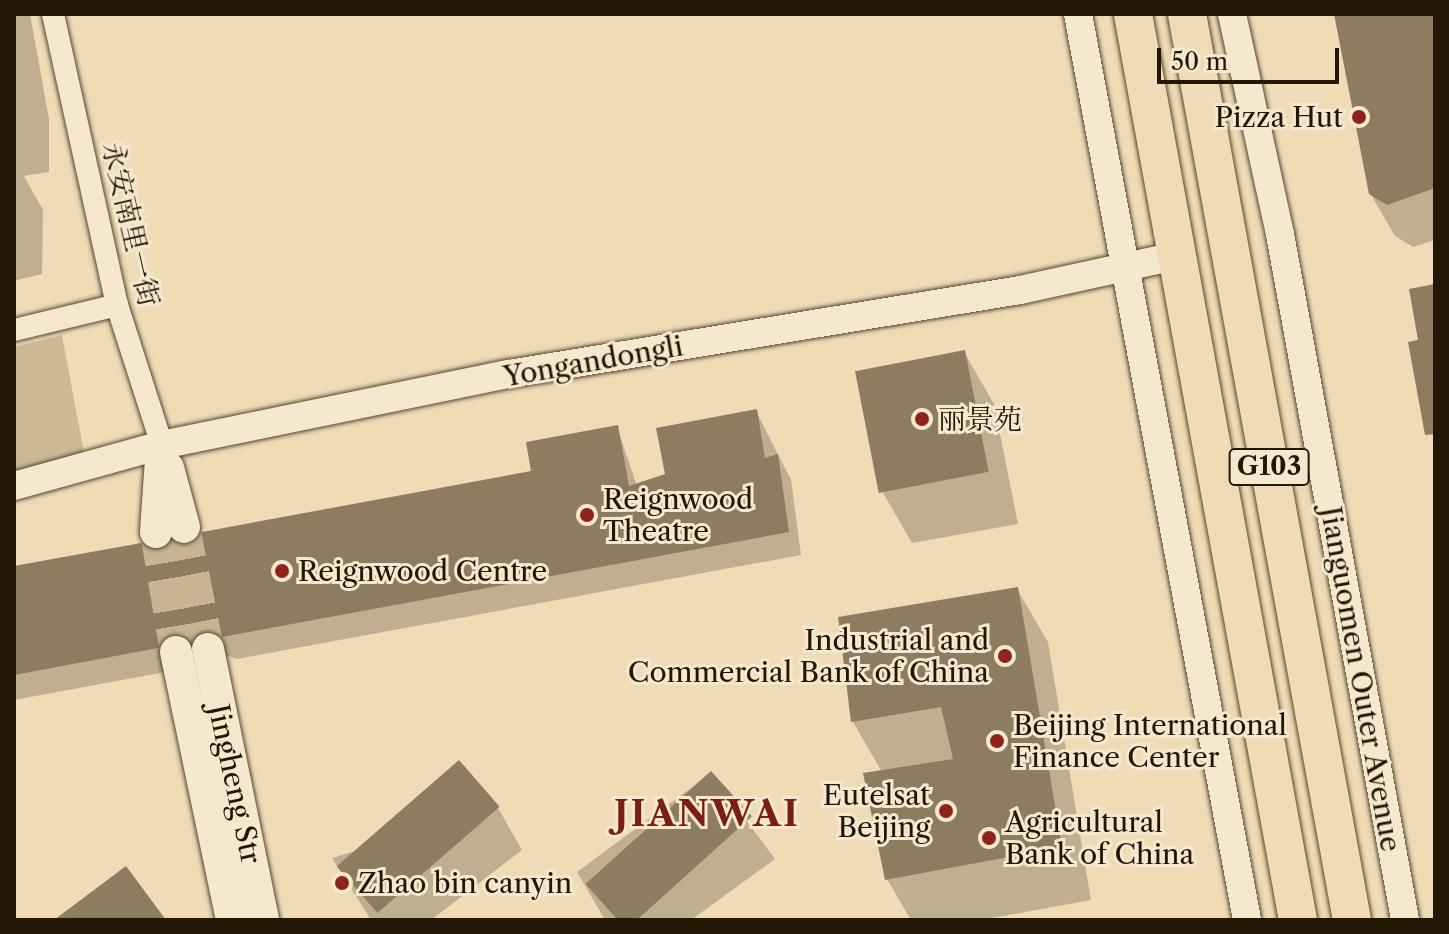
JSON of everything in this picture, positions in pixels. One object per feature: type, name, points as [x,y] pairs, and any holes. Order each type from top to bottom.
[{"type":"highway","name":"G103","points":[[1133,14],[1298,920]]},
{"type":"highway","name":"Jianguomen Outer Avenue","points":[[1187,14],[1353,916]]},
{"type":"main road","points":[[162,445],[170,530]]},
{"type":"main road","name":"Jingheng Str","points":[[208,649],[263,920]]},
{"type":"main road","name":"Jingheng Str","points":[[176,652],[232,920]]},
{"type":"street","name":"永安南里一街","points":[[53,14],[117,305],[162,445]]},
{"type":"street","points":[[1078,14],[1247,920]]},
{"type":"street","name":"Jianguomen Outer Avenue","points":[[1232,14],[1405,920]]},
{"type":"street","name":"Yongandongli","points":[[14,486],[162,445],[509,374],[1127,268],[1176,256]]},
{"type":"street","points":[[14,330],[117,305]]},
{"type":"shaded area","points":[[62,335],[85,458],[14,474],[14,347]]},
{"type":"building","points":[[1334,14],[1435,14],[1435,188],[1387,205],[1369,194]]},
{"type":"building","points":[[1435,284],[1435,434],[1425,435],[1408,342],[1418,340],[1409,289]]},
{"type":"building","name":"丽景苑","points":[[965,350],[989,472],[879,493],[855,371]]},
{"type":"building","name":"Reignwood Centre","points":[[757,409],[765,458],[778,454],[789,532],[222,637],[205,630],[191,641],[173,633],[158,648],[14,675],[14,566],[141,543],[155,551],[172,542],[188,545],[202,532],[531,471],[526,442],[618,425],[629,486],[665,474],[656,428]]},
{"type":"building","name":"Beijing International Finance Center","points":[[1018,587],[1062,847],[885,880],[863,773],[953,759],[941,707],[851,722],[838,617]]},
{"type":"building","points":[[459,760],[500,807],[377,913],[337,866]]},
{"type":"building","points":[[711,771],[752,816],[637,920],[618,920],[585,884]]},
{"type":"building","points":[[126,866],[166,920],[54,920]]},
{"type":"tunnel","points":[[184,527],[208,649]]},
{"type":"tunnel","points":[[156,532],[176,652]]},
{"type":"place","name":"Pizza Hut","points":[[1359,117]]},
{"type":"place","name":"丽景苑","points":[[922,419]]},
{"type":"place","name":"Reignwood Theatre","points":[[587,515]]},
{"type":"place","name":"Reignwood Centre","points":[[282,571]]},
{"type":"place","name":"Industrial and Commercial Bank of China","points":[[1005,656]]},
{"type":"place","name":"Beijing International Finance Center","points":[[997,741]]},
{"type":"place","name":"Eutelsat Beijing","points":[[946,811]]},
{"type":"place","name":"Agricultural Bank of China","points":[[989,838]]},
{"type":"place","name":"Zhao bin canyin","points":[[342,883]]},
{"type":"district","name":"JIANWAI","points":[[707,814]]}]
